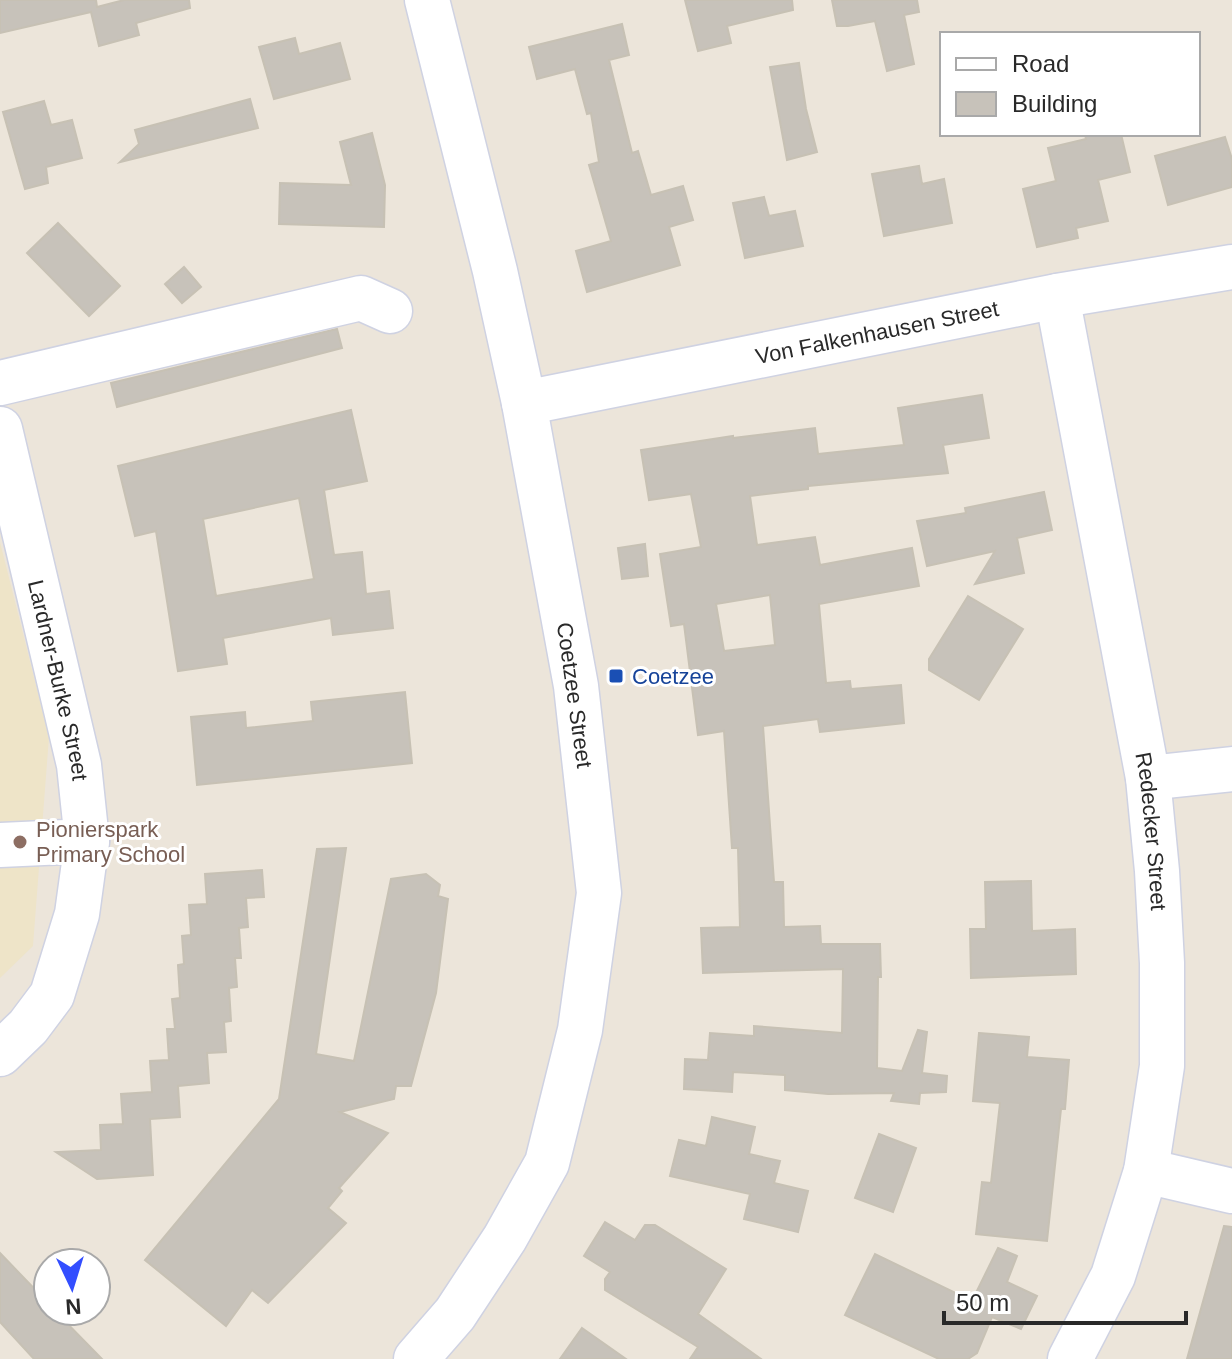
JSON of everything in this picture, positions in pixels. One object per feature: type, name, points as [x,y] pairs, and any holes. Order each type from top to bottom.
[{"type":"street","name":"Coetzee Street","points":[[416,1359],[455,1314],[505,1238],[547,1163],[580,1030],[599,893],[576,686],[524,403],[495,271],[427,0]]},
{"type":"street","name":"Von Falkenhausen Street","points":[[524,403],[1057,296],[1232,267]]},
{"type":"street","name":"Redecker Street","points":[[1057,296],[1148,778],[1162,963],[1162,1066],[1146,1171],[1113,1276],[1070,1359]]},
{"type":"street","points":[[0,383],[361,298],[390,311]]},
{"type":"street","name":"Lardner-Burke Street","points":[[0,429],[79,765],[87,841],[77,914],[52,995],[28,1027],[0,1054]]},
{"type":"street","points":[[1148,778],[1232,769]]},
{"type":"street","points":[[0,845],[87,841]]},
{"type":"street","points":[[1146,1171],[1232,1191]]},
{"type":"shaded area","name":"Pionierspark Primary School","points":[[0,542],[49,737],[33,946],[0,978]]},
{"type":"building","points":[[0,0],[96,0],[97,7],[124,0],[189,0],[190,8],[136,23],[139,35],[99,46],[91,12],[0,33]]},
{"type":"building","points":[[685,0],[792,0],[793,10],[727,26],[731,43],[698,51]]},
{"type":"building","points":[[832,0],[917,0],[919,12],[904,15],[914,64],[887,71],[875,21],[837,26]]},
{"type":"building","points":[[622,24],[629,55],[609,60],[632,153],[638,151],[651,195],[683,186],[693,220],[669,227],[680,265],[587,292],[576,251],[611,241],[589,165],[599,162],[591,113],[587,114],[575,69],[537,79],[529,47]]},
{"type":"building","points":[[295,38],[299,54],[340,43],[350,79],[274,99],[259,47]]},
{"type":"building","points":[[799,63],[817,152],[787,160],[770,67]]},
{"type":"building","points":[[250,99],[258,128],[120,162],[139,144],[135,130]]},
{"type":"building","points":[[44,101],[51,125],[72,120],[82,158],[46,167],[48,183],[25,189],[3,112]]},
{"type":"building","points":[[372,133],[385,185],[384,227],[279,224],[280,183],[351,185],[340,142]]},
{"type":"building","points":[[1085,136],[1121,136],[1130,172],[1098,180],[1108,221],[1076,228],[1078,238],[1037,247],[1023,189],[1056,181],[1048,148],[1086,139]]},
{"type":"building","points":[[1225,137],[1232,159],[1232,187],[1168,205],[1155,156]]},
{"type":"building","points":[[919,166],[922,184],[944,179],[952,223],[884,236],[872,174]]},
{"type":"building","points":[[764,197],[769,216],[795,211],[803,246],[745,258],[733,203]]},
{"type":"building","points":[[58,223],[120,286],[89,316],[27,253]]},
{"type":"building","points":[[184,267],[201,287],[182,303],[165,284]]},
{"type":"building","points":[[337,329],[342,348],[117,407],[111,383]]},
{"type":"building","points":[[982,395],[989,438],[943,445],[948,473],[808,486],[808,489],[750,496],[757,545],[815,537],[820,565],[912,548],[919,586],[819,604],[826,683],[850,681],[851,689],[901,685],[904,723],[820,732],[818,719],[763,726],[774,882],[783,882],[784,927],[820,926],[821,944],[880,944],[877,1068],[902,1071],[918,1030],[927,1032],[922,1073],[947,1076],[946,1092],[920,1093],[919,1104],[891,1101],[894,1093],[828,1094],[785,1090],[785,1075],[733,1072],[732,1092],[684,1089],[685,1059],[708,1060],[710,1033],[754,1036],[754,1026],[842,1033],[843,969],[703,973],[701,928],[740,927],[738,848],[732,848],[724,731],[698,735],[684,624],[671,626],[660,554],[701,547],[691,494],[649,500],[641,450],[815,428],[818,454],[904,445],[898,408]],"holes":[[[770,595],[775,645],[724,651],[716,604]]]},
{"type":"building","points":[[351,410],[367,481],[324,490],[334,555],[362,552],[366,594],[389,591],[393,628],[333,635],[331,618],[223,638],[227,664],[178,671],[156,531],[135,536],[118,466]],"holes":[[[299,498],[314,579],[216,596],[203,519]]]},
{"type":"building","points":[[1044,492],[1052,530],[1017,538],[1024,573],[975,584],[995,551],[927,566],[917,521],[966,513],[965,508]]},
{"type":"building","points":[[645,544],[648,576],[622,579],[618,548]]},
{"type":"building","points":[[968,596],[1023,629],[979,700],[929,670],[929,659]]},
{"type":"building","points":[[405,692],[412,763],[197,785],[191,717],[245,712],[246,728],[313,721],[311,702]]},
{"type":"building","points":[[346,848],[316,1054],[354,1061],[391,879],[426,874],[440,885],[438,896],[448,899],[436,993],[411,1086],[396,1086],[394,1099],[340,1112],[388,1133],[339,1188],[342,1191],[328,1208],[346,1223],[268,1303],[252,1290],[226,1326],[145,1260],[279,1099],[317,849]]},
{"type":"building","points":[[262,870],[264,897],[246,898],[248,927],[239,928],[241,958],[235,958],[237,987],[229,988],[231,1021],[224,1022],[226,1052],[207,1053],[209,1083],[178,1086],[180,1117],[150,1119],[153,1175],[97,1179],[56,1152],[101,1150],[100,1125],[123,1124],[121,1094],[152,1092],[150,1061],[169,1060],[167,1029],[175,1029],[172,999],[180,998],[178,965],[184,964],[182,936],[191,935],[189,905],[207,904],[205,874]]},
{"type":"building","points":[[1031,881],[1032,931],[1075,929],[1076,974],[971,978],[970,929],[986,929],[985,882]]},
{"type":"building","points":[[979,1033],[1029,1037],[1027,1057],[1069,1060],[1047,1241],[976,1234],[982,1182],[991,1183],[1000,1103],[973,1101]]},
{"type":"building","points":[[712,1117],[755,1127],[749,1154],[780,1161],[774,1183],[808,1191],[798,1232],[744,1219],[750,1194],[670,1176],[679,1140],[706,1146]]},
{"type":"building","points":[[879,1134],[916,1148],[893,1212],[855,1198]]},
{"type":"building","points":[[605,1222],[635,1240],[645,1225],[655,1225],[726,1269],[698,1314],[761,1359],[690,1359],[698,1347],[605,1290],[605,1279],[610,1272],[584,1256]]},
{"type":"building","points":[[1224,1226],[1232,1227],[1232,1359],[1187,1359]]},
{"type":"building","points":[[998,1248],[1017,1256],[1007,1282],[1037,1296],[1021,1329],[992,1317],[977,1353],[968,1359],[939,1359],[845,1315],[875,1254],[972,1301]]},
{"type":"building","points":[[0,1253],[32,1286],[32,1327],[71,1327],[102,1359],[34,1359],[0,1322]]},
{"type":"building","points":[[582,1328],[626,1359],[560,1359]]},
{"type":"place","name":"Coetzee","points":[[616,676]]},
{"type":"place","name":"Pionierspark Primary School","points":[[20,842]]}]
